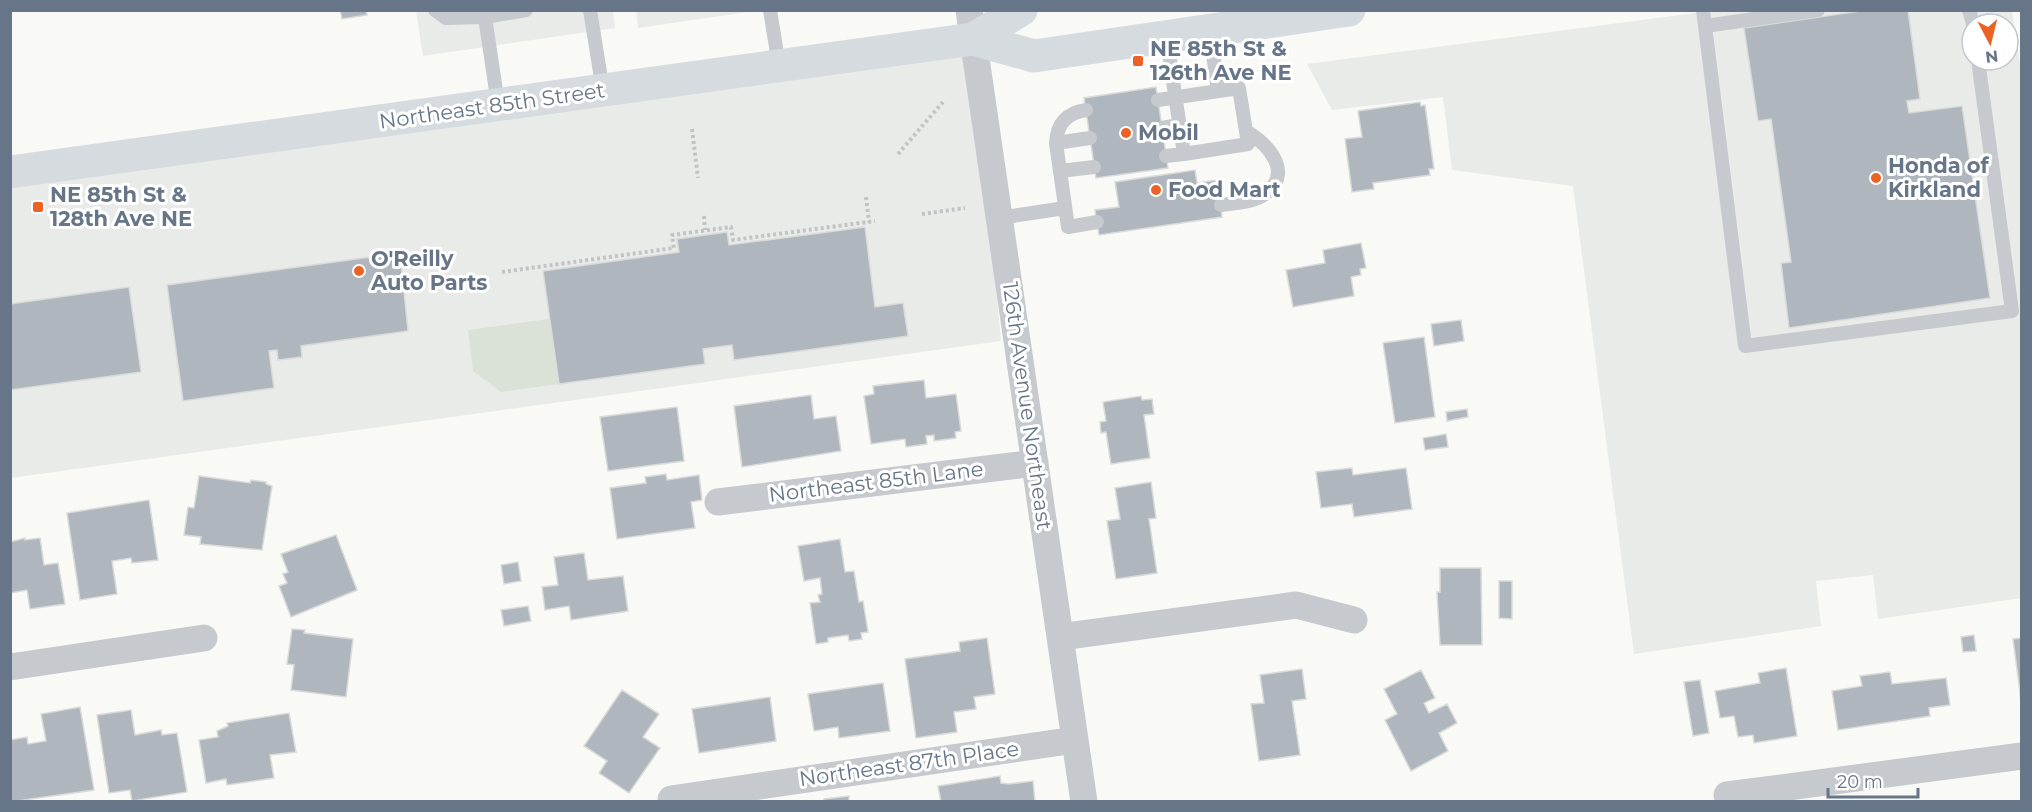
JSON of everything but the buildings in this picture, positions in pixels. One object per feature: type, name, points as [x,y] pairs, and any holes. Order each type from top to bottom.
[{"type":"main road","name":"Northeast 85th Street","points":[[10,172],[778,66],[971,25],[1021,10]]},
{"type":"main road","name":"Northeast 85th Street","points":[[971,25],[1034,56],[1167,37],[1214,21],[1349,10]]},
{"type":"street","name":"126th Avenue Northeast","points":[[971,25],[1084,801]]},
{"type":"street","name":"Northeast 85th Lane","points":[[718,502],[1035,463]]},
{"type":"street","points":[[1060,636],[1296,604],[1354,620]]},
{"type":"street","points":[[10,667],[204,638]]},
{"type":"street","name":"Northeast 87th Place","points":[[671,799],[1075,740]]},
{"type":"street","points":[[1727,795],[2022,756]]},
{"type":"lane","points":[[435,10],[446,18],[485,17],[526,10]]},
{"type":"lane","points":[[590,10],[603,91]]},
{"type":"lane","points":[[770,10],[778,66]]},
{"type":"lane","points":[[1703,10],[1745,346],[2017,310],[1980,72]]},
{"type":"lane","points":[[1705,26],[1818,10]]},
{"type":"lane","points":[[485,17],[499,105]]},
{"type":"lane","points":[[1214,21],[1218,91]]},
{"type":"lane","points":[[1167,37],[1184,154]]},
{"type":"lane","points":[[1158,100],[1239,88],[1248,144],[1166,156]]},
{"type":"lane","points":[[1086,110],[1069,115],[1061,122],[1056,143],[1068,227],[1097,222]]},
{"type":"lane","points":[[1162,128],[1179,125]]},
{"type":"lane","points":[[1221,205],[1261,196],[1270,188],[1276,176],[1277,164],[1272,152],[1264,142],[1246,131]]},
{"type":"lane","points":[[1056,143],[1090,138]]},
{"type":"lane","points":[[1060,171],[1094,167]]},
{"type":"lane","points":[[999,218],[1065,208]]},
{"type":"path","points":[[898,154],[943,102]]},
{"type":"path","points":[[692,129],[698,178]]},
{"type":"path","points":[[866,197],[869,222]]},
{"type":"path","points":[[922,214],[965,208]]},
{"type":"path","points":[[704,216],[705,230]]},
{"type":"path","points":[[502,272],[674,248],[672,235],[705,230],[731,227],[733,240],[875,221]]},
{"type":"shaded area","points":[[636,10],[755,10],[755,11],[638,28]]},
{"type":"shaded area","points":[[416,11],[613,11],[615,28],[423,56]]},
{"type":"shaded area","points":[[1710,11],[2012,11],[1960,12],[1960,72],[2020,72],[2020,65],[2022,78],[2021,598],[1878,619],[1873,575],[1816,581],[1821,626],[1634,654],[1573,186],[1452,170],[1443,97],[1332,110],[1307,64]]},
{"type":"shaded area","points":[[973,39],[1001,341],[11,478],[10,172]]},
{"type":"shaded area","points":[[549,319],[559,384],[501,392],[473,371],[468,330]]},
{"type":"place","name":"NE 85th St & 126th Ave NE","points":[[1138,61]]},
{"type":"place","name":"Mobil","points":[[1126,133]]},
{"type":"place","name":"Honda of Kirkland","points":[[1876,178]]},
{"type":"place","name":"Food Mart","points":[[1156,190]]},
{"type":"place","name":"NE 85th St & 128th Ave NE","points":[[38,207]]},
{"type":"place","name":"O'Reilly Auto Parts","points":[[359,271]]}]
